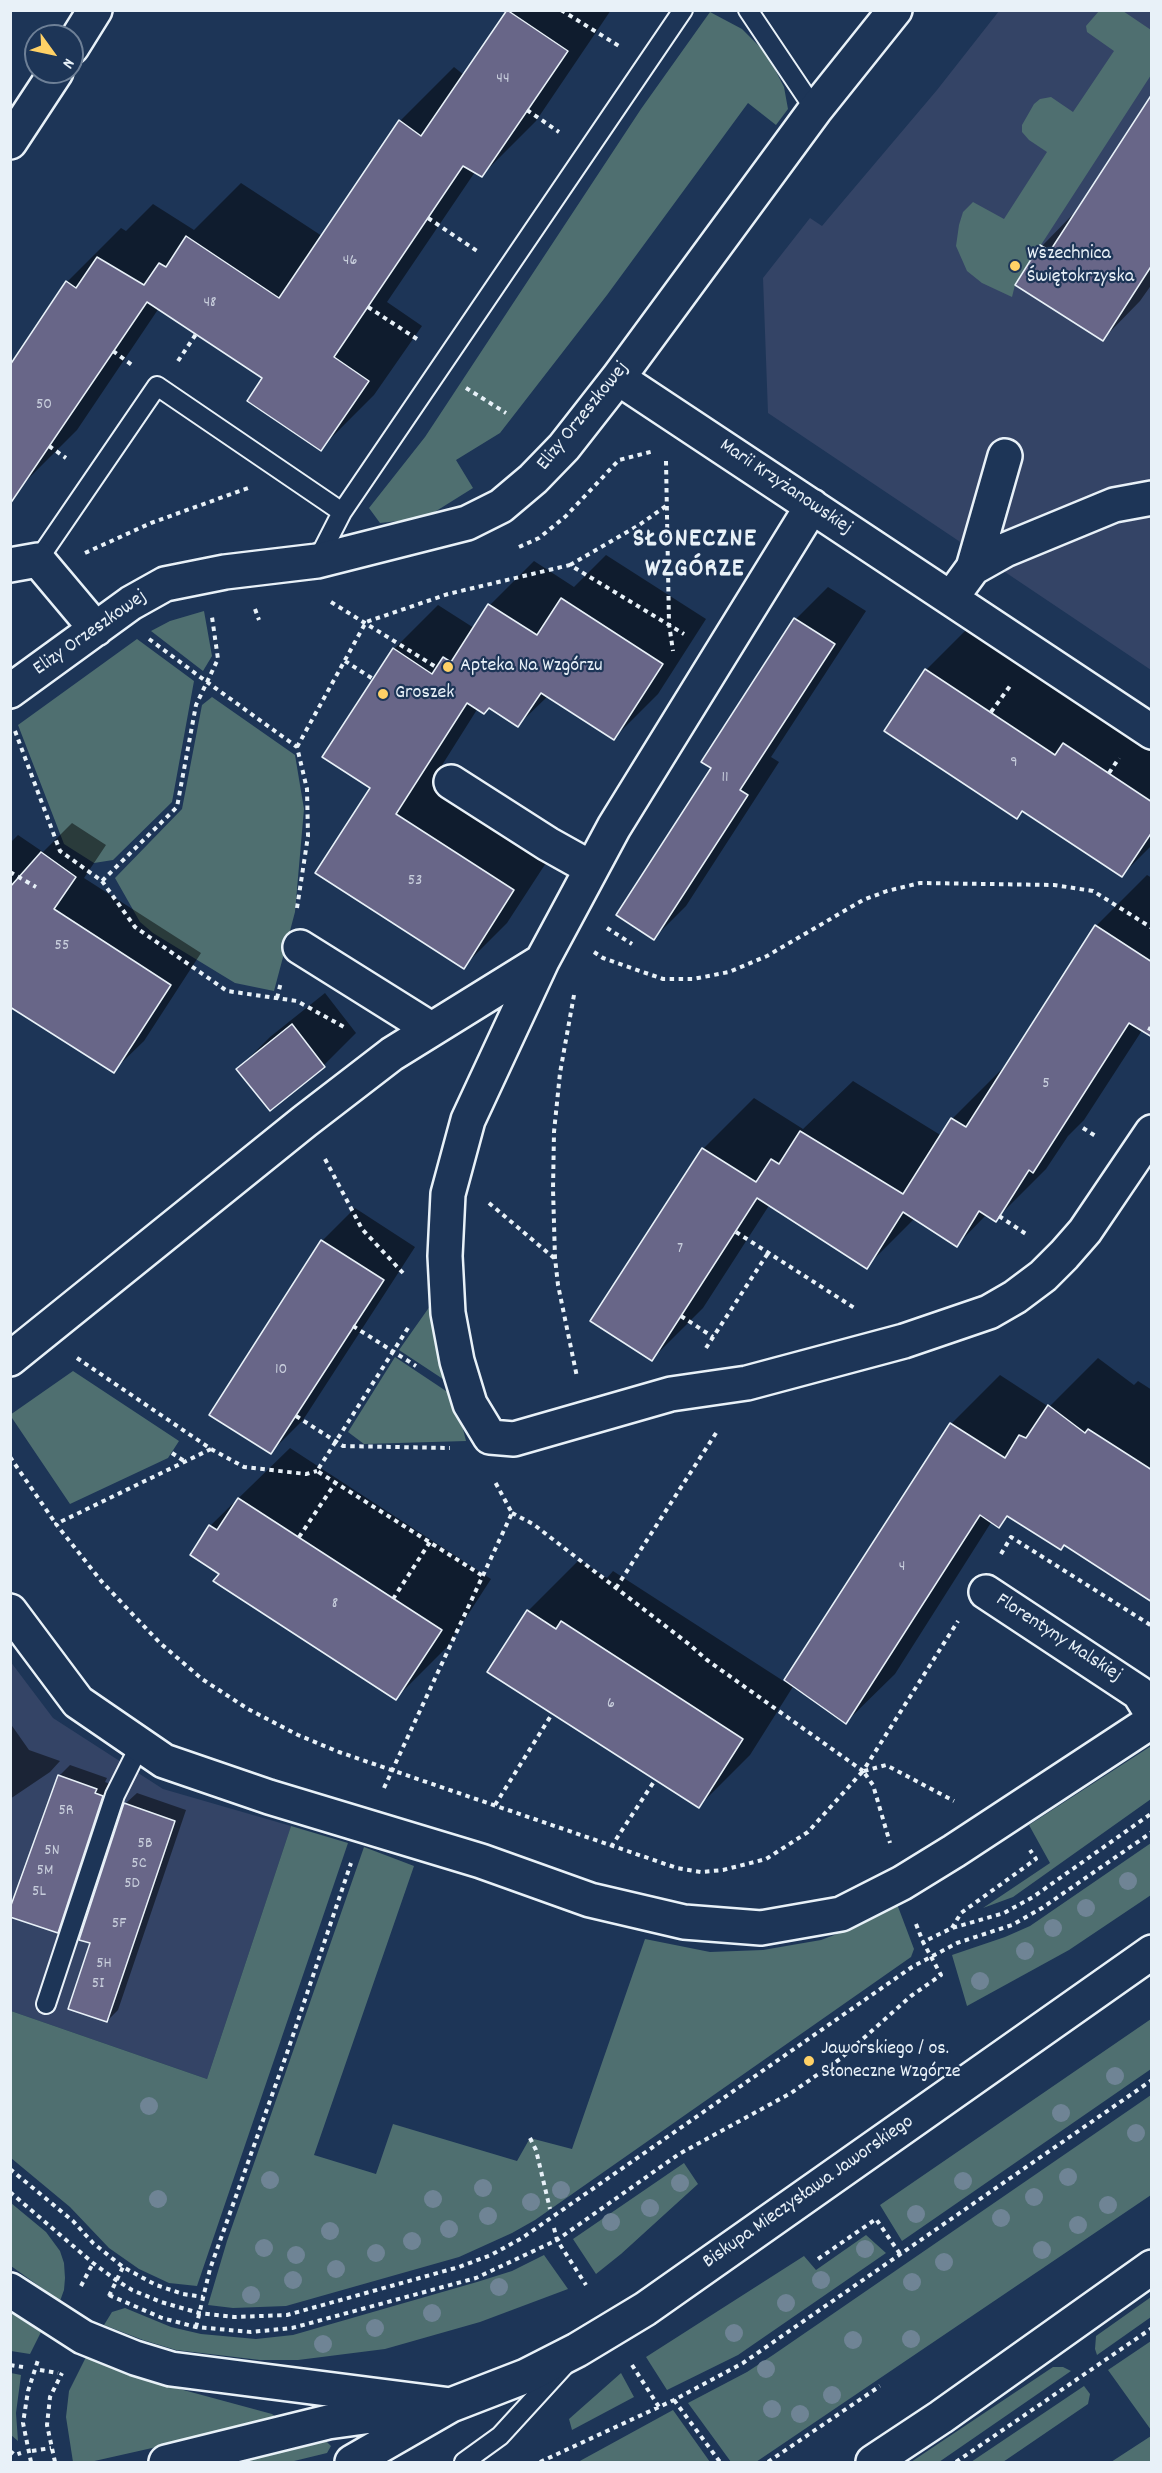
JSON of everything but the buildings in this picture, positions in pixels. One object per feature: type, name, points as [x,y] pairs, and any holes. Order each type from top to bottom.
[{"type":"street","points":[[84,28],[95,10]]},
{"type":"street","name":"Elizy Orzeszkowej","points":[[10,691],[131,603],[165,584],[225,572],[317,561],[467,523],[501,506],[533,479],[564,447],[618,378],[815,110],[895,10]]},
{"type":"street","points":[[10,142],[48,84]]},
{"type":"street","name":"Marii Krzyżanowskiej","points":[[618,378],[1152,732]]},
{"type":"street","points":[[951,598],[973,568],[1005,456]]},
{"type":"street","points":[[973,568],[1005,550],[1060,526],[1114,505],[1152,498]]},
{"type":"street","points":[[813,506],[591,868],[542,961],[468,1120],[448,1194],[436,1287],[448,1313],[457,1362],[486,1447],[676,1394],[747,1383],[947,1328],[989,1312],[1015,1297],[1043,1276],[1085,1231],[1152,1132]]},
{"type":"street","points":[[32,565],[96,629]]},
{"type":"street","points":[[451,782],[548,844],[591,868]]},
{"type":"street","points":[[298,933],[431,1029]]},
{"type":"street","points":[[10,1359],[305,1121],[392,1054],[542,961]]},
{"type":"street","name":"Florentyny Malskiej","points":[[991,1577],[1139,1693],[1152,1714]]},
{"type":"street","points":[[10,1611],[78,1702],[164,1761],[269,1797],[481,1861],[590,1900],[684,1922],[761,1928],[842,1914],[902,1883],[954,1851],[1152,1721]]},
{"type":"street","name":"Biskupa Mieczysława Jaworskiego","points":[[352,2463],[451,2405],[526,2376],[578,2350],[645,2309],[1152,1953]]},
{"type":"street","points":[[873,2463],[1152,2267]]},
{"type":"street","points":[[10,2290],[83,2337],[135,2358],[171,2369],[451,2405]]},
{"type":"street","name":"Biskupa Mieczysława Jaworskiego","points":[[166,2463],[328,2422],[451,2405]]},
{"type":"lane","points":[[317,561],[342,512],[683,10]]},
{"type":"lane","points":[[748,10],[815,110]]},
{"type":"lane","points":[[32,565],[157,386],[342,512]]},
{"type":"lane","points":[[46,2004],[115,1795],[140,1745]]},
{"type":"lane","points":[[464,2463],[500,2436],[578,2350]]},
{"type":"path","points":[[561,10],[620,46]]},
{"type":"path","points":[[527,110],[562,134]]},
{"type":"path","points":[[428,218],[482,254]]},
{"type":"path","points":[[368,307],[422,342]]},
{"type":"path","points":[[172,371],[196,334]]},
{"type":"path","points":[[113,351],[141,371]]},
{"type":"path","points":[[438,370],[506,413]]},
{"type":"path","points":[[671,412],[666,441],[669,624],[678,689],[693,700]]},
{"type":"path","points":[[50,446],[68,459]]},
{"type":"path","points":[[32,565],[257,485]]},
{"type":"path","points":[[297,747],[366,622],[448,594],[570,565],[667,506]]},
{"type":"path","points":[[570,565],[669,624],[719,659]]},
{"type":"path","points":[[325,598],[436,668]]},
{"type":"path","points":[[102,881],[177,807],[196,705],[218,659],[212,615]]},
{"type":"path","points":[[147,638],[297,747],[308,789],[308,836],[298,933]]},
{"type":"path","points":[[345,661],[373,679]]},
{"type":"path","points":[[991,712],[1014,681]]},
{"type":"path","points":[[13,725],[60,851],[102,881],[135,927],[227,991],[297,1001],[392,1054]]},
{"type":"path","points":[[10,872],[36,887]]},
{"type":"path","points":[[584,946],[603,958],[663,980],[693,979],[729,972],[767,956],[863,900],[920,883],[1054,885],[1093,891],[1152,928]]},
{"type":"path","points":[[606,927],[632,944]]},
{"type":"path","points":[[574,992],[560,1073],[554,1132],[555,1258],[558,1285],[578,1379],[591,1417]]},
{"type":"path","points":[[42,1333],[211,1449],[244,1467],[306,1474],[317,1471],[436,1287],[362,1229],[305,1121]]},
{"type":"path","points":[[1083,1128],[1095,1136]]},
{"type":"path","points":[[454,1173],[555,1258]]},
{"type":"path","points":[[999,1216],[1010,1224]]},
{"type":"path","points":[[736,1232],[864,1315]]},
{"type":"path","points":[[676,1394],[768,1253]]},
{"type":"path","points":[[681,1316],[713,1337]]},
{"type":"path","points":[[353,1326],[393,1352]]},
{"type":"path","points":[[616,1588],[747,1383]]},
{"type":"path","points":[[296,1416],[343,1446],[460,1449],[486,1447],[512,1513],[533,1524],[707,1660],[863,1771],[873,1785],[892,1850]]},
{"type":"path","points":[[56,1524],[211,1449]]},
{"type":"path","points":[[171,1453],[185,1462]]},
{"type":"path","points":[[10,1457],[56,1524],[102,1582],[180,1662],[209,1684],[276,1725],[339,1752],[677,1868],[701,1872],[745,1866],[766,1859],[808,1832],[863,1771],[961,1617]]},
{"type":"path","points":[[317,1471],[483,1576]]},
{"type":"path","points":[[299,1537],[336,1482]]},
{"type":"path","points":[[196,2327],[210,2269],[283,2064],[358,1842],[512,1513]]},
{"type":"path","points":[[991,1577],[1011,1537],[1152,1626]]},
{"type":"path","points":[[393,1599],[430,1542]]},
{"type":"path","points":[[495,1805],[552,1714]]},
{"type":"path","points":[[863,1771],[886,1765],[955,1801]]},
{"type":"path","points":[[611,1847],[655,1780]]},
{"type":"path","points":[[123,2267],[109,2295],[162,2318],[196,2327],[251,2332],[292,2328],[476,2278],[557,2241],[679,2154],[791,2093],[840,2059],[911,1996],[941,1975],[923,1942],[952,1928],[1004,1913],[1033,1897],[1152,1813]]},
{"type":"path","points":[[10,2192],[116,2280],[132,2290],[161,2302],[199,2313],[234,2317],[287,2315],[448,2270],[490,2255],[522,2238],[930,1956],[957,1943],[1022,1920],[1152,1832]]},
{"type":"path","points":[[540,2463],[674,2400],[743,2363],[1152,2080]]},
{"type":"path","points":[[530,2138],[536,2150],[550,2209]]},
{"type":"path","points":[[10,2169],[73,2221],[93,2243],[123,2267],[156,2285],[183,2294],[203,2297]]},
{"type":"path","points":[[818,2259],[876,2219],[900,2254]]},
{"type":"path","points":[[554,2228],[557,2241],[586,2284]]},
{"type":"path","points":[[956,2463],[1152,2328]]},
{"type":"path","points":[[31,2463],[23,2423],[32,2379],[42,2353]]},
{"type":"path","points":[[10,2365],[23,2367]]},
{"type":"path","points":[[632,2365],[659,2407]]},
{"type":"path","points":[[55,2463],[46,2425],[50,2397],[66,2366]]},
{"type":"path","points":[[40,2370],[62,2374]]},
{"type":"path","points":[[768,2463],[880,2386]]},
{"type":"path","points":[[674,2400],[720,2463]]},
{"type":"path","points":[[32,2451],[51,2448]]},
{"type":"path","points":[[10,2451],[15,2455],[21,2453]]},
{"type":"shaded area","points":[[999,11],[1151,11],[1151,670],[768,413],[763,278],[810,218],[822,226],[937,90]]},
{"type":"shaded area","points":[[10,1661],[53,1718],[163,1789],[291,1826],[207,2079],[11,2011]]},
{"type":"green space","points":[[1099,11],[1123,11],[1151,30],[1151,75],[1015,285],[1012,297],[982,283],[967,271],[956,246],[959,225],[963,212],[973,202],[1004,219],[1047,152],[1029,140],[1022,132],[1022,125],[1034,104],[1040,99],[1051,97],[1073,112],[1114,51],[1087,32],[1086,26]]},
{"type":"green space","points":[[710,12],[742,29],[767,54],[784,87],[788,109],[776,125],[748,103],[607,295],[500,433],[456,460],[473,488],[425,518],[380,523],[369,508],[425,437],[641,109]]},
{"type":"green space","points":[[204,611],[212,656],[203,671],[151,631],[170,621]]},
{"type":"green space","points":[[137,639],[194,681],[172,802],[113,860],[94,863],[64,844],[18,725]]},
{"type":"green space","points":[[212,697],[295,755],[304,809],[295,912],[274,991],[235,983],[153,933],[140,922],[115,878],[182,809],[202,705]]},
{"type":"green space","points":[[435,1299],[452,1385],[399,1350]]},
{"type":"green space","points":[[395,1357],[455,1397],[466,1441],[364,1444],[348,1432]]},
{"type":"green space","points":[[73,1371],[179,1441],[168,1458],[70,1504],[10,1415]]},
{"type":"green space","points":[[1151,1746],[1151,1799],[1013,1897],[983,1908],[1050,1863],[1029,1825]]},
{"type":"green space","points":[[291,1826],[348,1843],[197,2286],[169,2283],[139,2269],[109,2248],[70,2207],[11,2158],[11,2011],[207,2079]]},
{"type":"green space","points":[[1151,1843],[1151,1895],[1069,1950],[967,2006],[952,1955],[1030,1926]]},
{"type":"green space","points":[[364,1847],[414,1866],[314,2155],[376,2174],[393,2124],[517,2161],[530,2138],[572,2149],[645,1939],[710,1952],[763,1950],[821,1940],[861,1925],[897,1904],[914,1949],[911,1957],[535,2220],[512,2233],[459,2257],[286,2306],[233,2308],[208,2305],[227,2241]]},
{"type":"green space","points":[[1151,2019],[1151,2069],[902,2241],[880,2205]]},
{"type":"green space","points":[[1151,2095],[1151,2195],[756,2462],[731,2462],[688,2403],[747,2372],[773,2355]]},
{"type":"green space","points":[[684,2163],[698,2184],[596,2274],[573,2239]]},
{"type":"green space","points":[[11,2203],[46,2232],[60,2251],[65,2278],[60,2301],[11,2266]]},
{"type":"green space","points":[[866,2235],[886,2253],[738,2355],[667,2390],[646,2357],[804,2256],[816,2270]]},
{"type":"green space","points":[[544,2255],[568,2289],[480,2322],[385,2349],[298,2360],[260,2360],[176,2350],[104,2325],[112,2312],[125,2308],[171,2327],[201,2334],[256,2339],[293,2335],[512,2271]]},
{"type":"green space","points":[[1151,2297],[1151,2317],[1097,2355],[1096,2336]]},
{"type":"green space","points":[[11,2313],[41,2332],[30,2354],[11,2351]]},
{"type":"green space","points":[[1151,2341],[1151,2430],[1108,2370]]},
{"type":"green space","points":[[86,2357],[128,2375],[276,2417],[272,2421],[90,2462],[73,2462],[66,2417],[69,2391]]},
{"type":"green space","points":[[1053,2367],[1063,2367],[1071,2371],[939,2462],[911,2462]]},
{"type":"green space","points":[[11,2373],[21,2375],[16,2413],[18,2441],[11,2435]]},
{"type":"green space","points":[[621,2373],[634,2397],[572,2430],[569,2419]]},
{"type":"green space","points":[[1084,2386],[1090,2394],[1088,2404],[1003,2462],[971,2462]]},
{"type":"green space","points":[[673,2410],[710,2462],[578,2462]]},
{"type":"green space","points":[[1151,2436],[1151,2462],[1111,2462]]},
{"type":"green space","points":[[324,2439],[331,2446],[327,2453],[290,2462],[221,2462]]},
{"type":"place","name":"Wszechnica Świętokrzyska","points":[[1015,266]]},
{"type":"place","name":"Apteka Na Wzgórzu","points":[[448,667]]},
{"type":"place","name":"Groszek","points":[[383,694]]},
{"type":"place","name":"Jaworskiego / os. Słoneczne Wzgórze","points":[[809,2061]]},
{"type":"district","name":"SŁONECZNE WZGÓRZE","points":[[695,556]]}]
